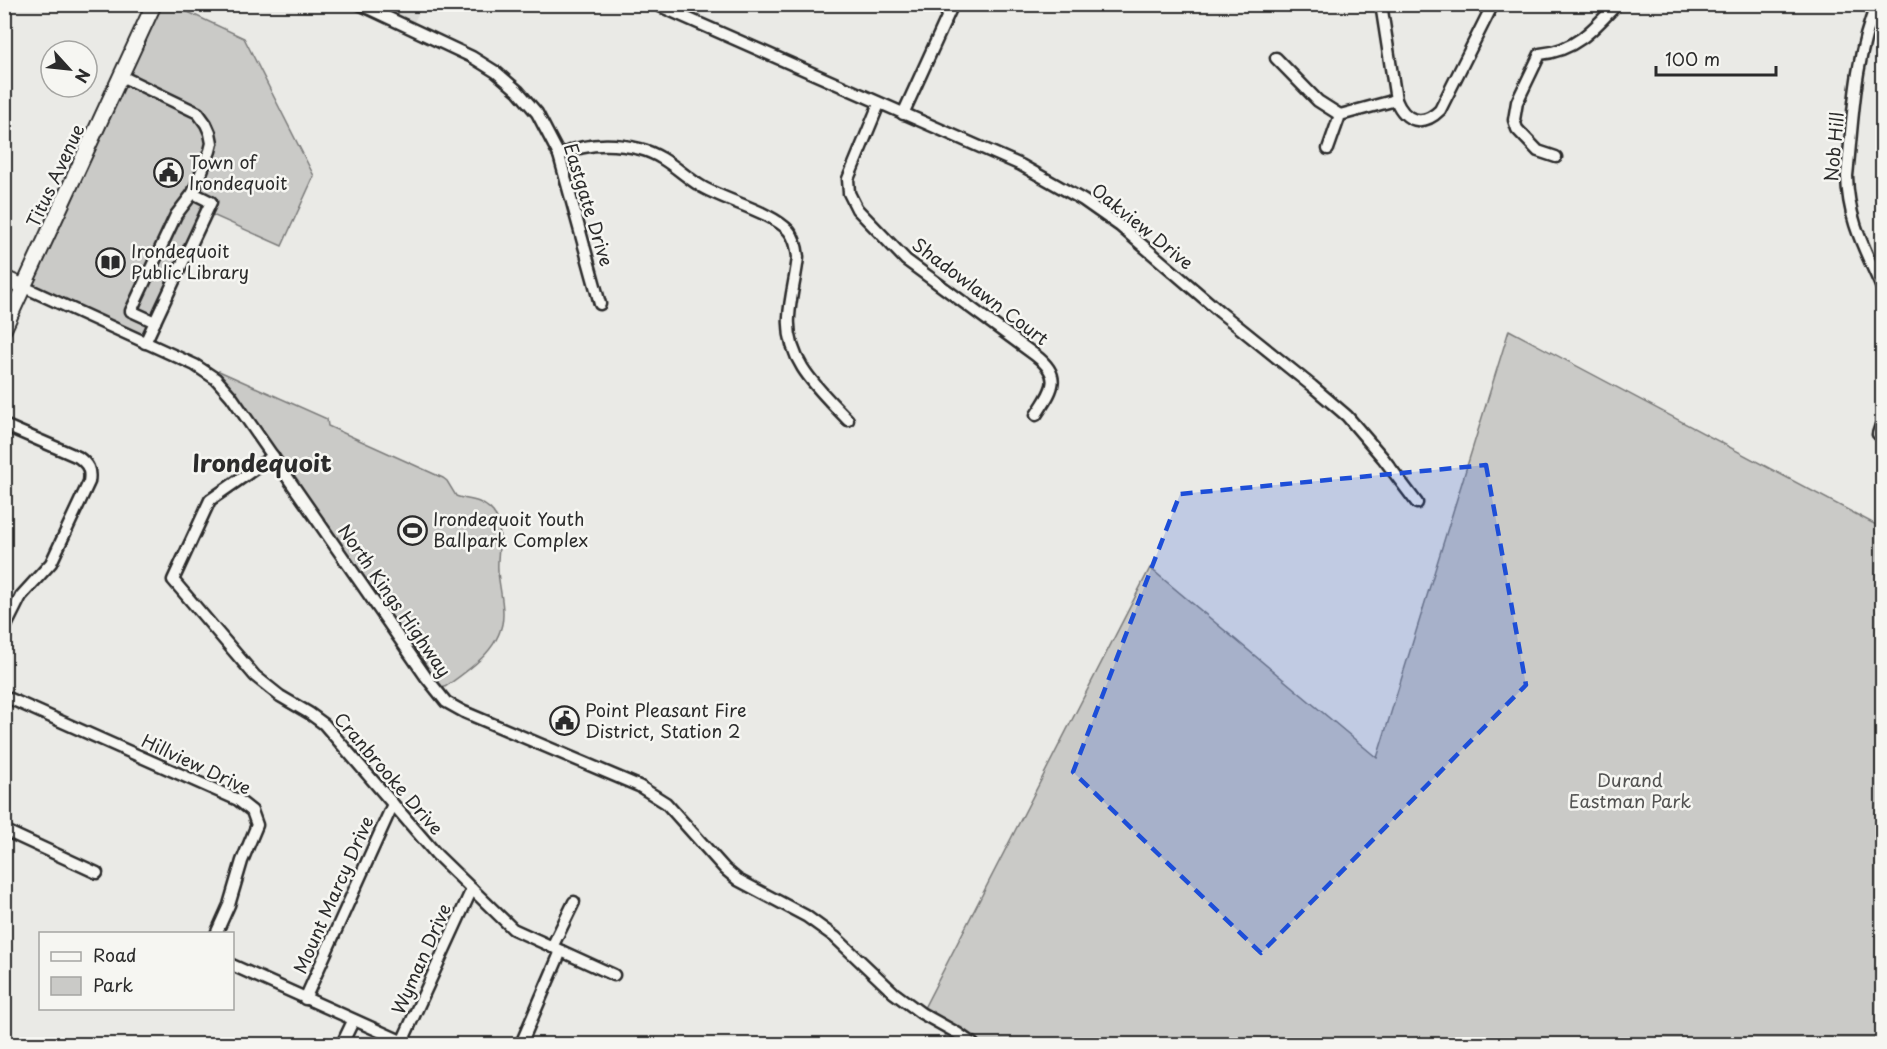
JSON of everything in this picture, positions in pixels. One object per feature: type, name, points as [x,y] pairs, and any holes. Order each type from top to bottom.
[{"type":"main road","name":"Titus Avenue","points":[[4,329],[154,4]]},
{"type":"main road","points":[[4,278],[24,287]]},
{"type":"street","name":"Eastgate Drive","points":[[360,4],[472,57],[496,72],[528,101],[559,155],[600,304]]},
{"type":"street","name":"Oakview Drive","points":[[656,4],[1032,171],[1065,188],[1120,226],[1347,416],[1417,503]]},
{"type":"street","points":[[903,114],[953,4]]},
{"type":"street","points":[[1381,4],[1396,100],[1404,113],[1418,120],[1433,117],[1440,110],[1493,4]]},
{"type":"street","points":[[1556,157],[1538,150],[1517,129],[1514,120],[1516,102],[1540,54],[1569,47],[1587,34],[1617,4]]},
{"type":"street","name":"Nob Hill","points":[[1877,4],[1865,34],[1847,176],[1847,194],[1853,221],[1882,288]]},
{"type":"street","points":[[1276,58],[1318,101],[1340,115],[1396,100]]},
{"type":"street","points":[[121,76],[198,114],[206,124],[212,143],[193,193],[176,215],[131,311],[155,322]]},
{"type":"street","name":"Shadowlawn Court","points":[[879,104],[848,179],[852,201],[862,215],[906,260],[1048,366],[1052,372],[1052,386],[1036,415]]},
{"type":"street","points":[[1328,149],[1340,115]]},
{"type":"street","points":[[559,155],[577,148],[603,144],[628,146],[653,153],[664,158],[700,186],[772,219],[789,231],[797,248],[798,257],[789,319],[794,353],[805,372],[848,420]]},
{"type":"street","points":[[145,343],[211,202],[193,193]]},
{"type":"street","name":"North Kings Highway","points":[[24,287],[200,368],[216,379],[229,392],[393,630],[446,702],[464,712],[639,786],[657,797],[666,803],[725,869],[738,880],[806,916],[835,937],[894,993],[921,1013],[974,1044]]},
{"type":"street","points":[[1878,434],[1882,422]]},
{"type":"street","points":[[4,425],[78,457],[89,468],[90,475],[89,482],[51,563],[21,596],[4,630]]},
{"type":"street","name":"Cranbrooke Drive","points":[[273,456],[210,500],[173,580],[255,676],[279,696],[324,724],[437,855],[513,929],[614,975]]},
{"type":"street","name":"Hillview Drive","points":[[4,696],[238,800],[252,811],[257,825],[242,861],[229,905],[216,932]]},
{"type":"street","name":"Mount Marcy Drive","points":[[305,999],[393,804]]},
{"type":"street","points":[[4,830],[97,873]]},
{"type":"street","name":"Wyman Drive","points":[[405,1043],[472,889]]},
{"type":"street","points":[[520,1044],[574,902]]},
{"type":"street","points":[[234,966],[405,1043]]},
{"type":"street","points":[[342,1044],[353,1021]]},
{"type":"highlighted area","points":[[1486,465],[1526,685],[1261,953],[1073,772],[1180,494]]},
{"type":"shaded area","points":[[359,5],[422,5],[411,29]]},
{"type":"green space","points":[[154,5],[173,5],[244,38],[314,176],[282,246],[206,212],[146,343],[24,287]]},
{"type":"green space","name":"Durand Eastman Park","points":[[1509,330],[1882,528],[1882,1044],[941,1044],[950,1027],[922,1012],[1150,568],[1377,758]]},
{"type":"green space","name":"Irondequoit Youth Ballpark Complex","points":[[219,371],[327,419],[328,426],[443,478],[456,496],[479,502],[489,508],[499,523],[498,571],[503,613],[502,626],[497,638],[481,659],[438,692],[214,377]]},
{"type":"place","name":"Town of Irondequoit","points":[[168,173]]},
{"type":"place","name":"Irondequoit Public Library","points":[[110,262]]},
{"type":"place","name":"Irondequoit Youth Ballpark Complex","points":[[412,530]]},
{"type":"place","name":"Point Pleasant Fire District, Station 2","points":[[564,721]]},
{"type":"district","name":"Irondequoit","points":[[262,464]]}]
